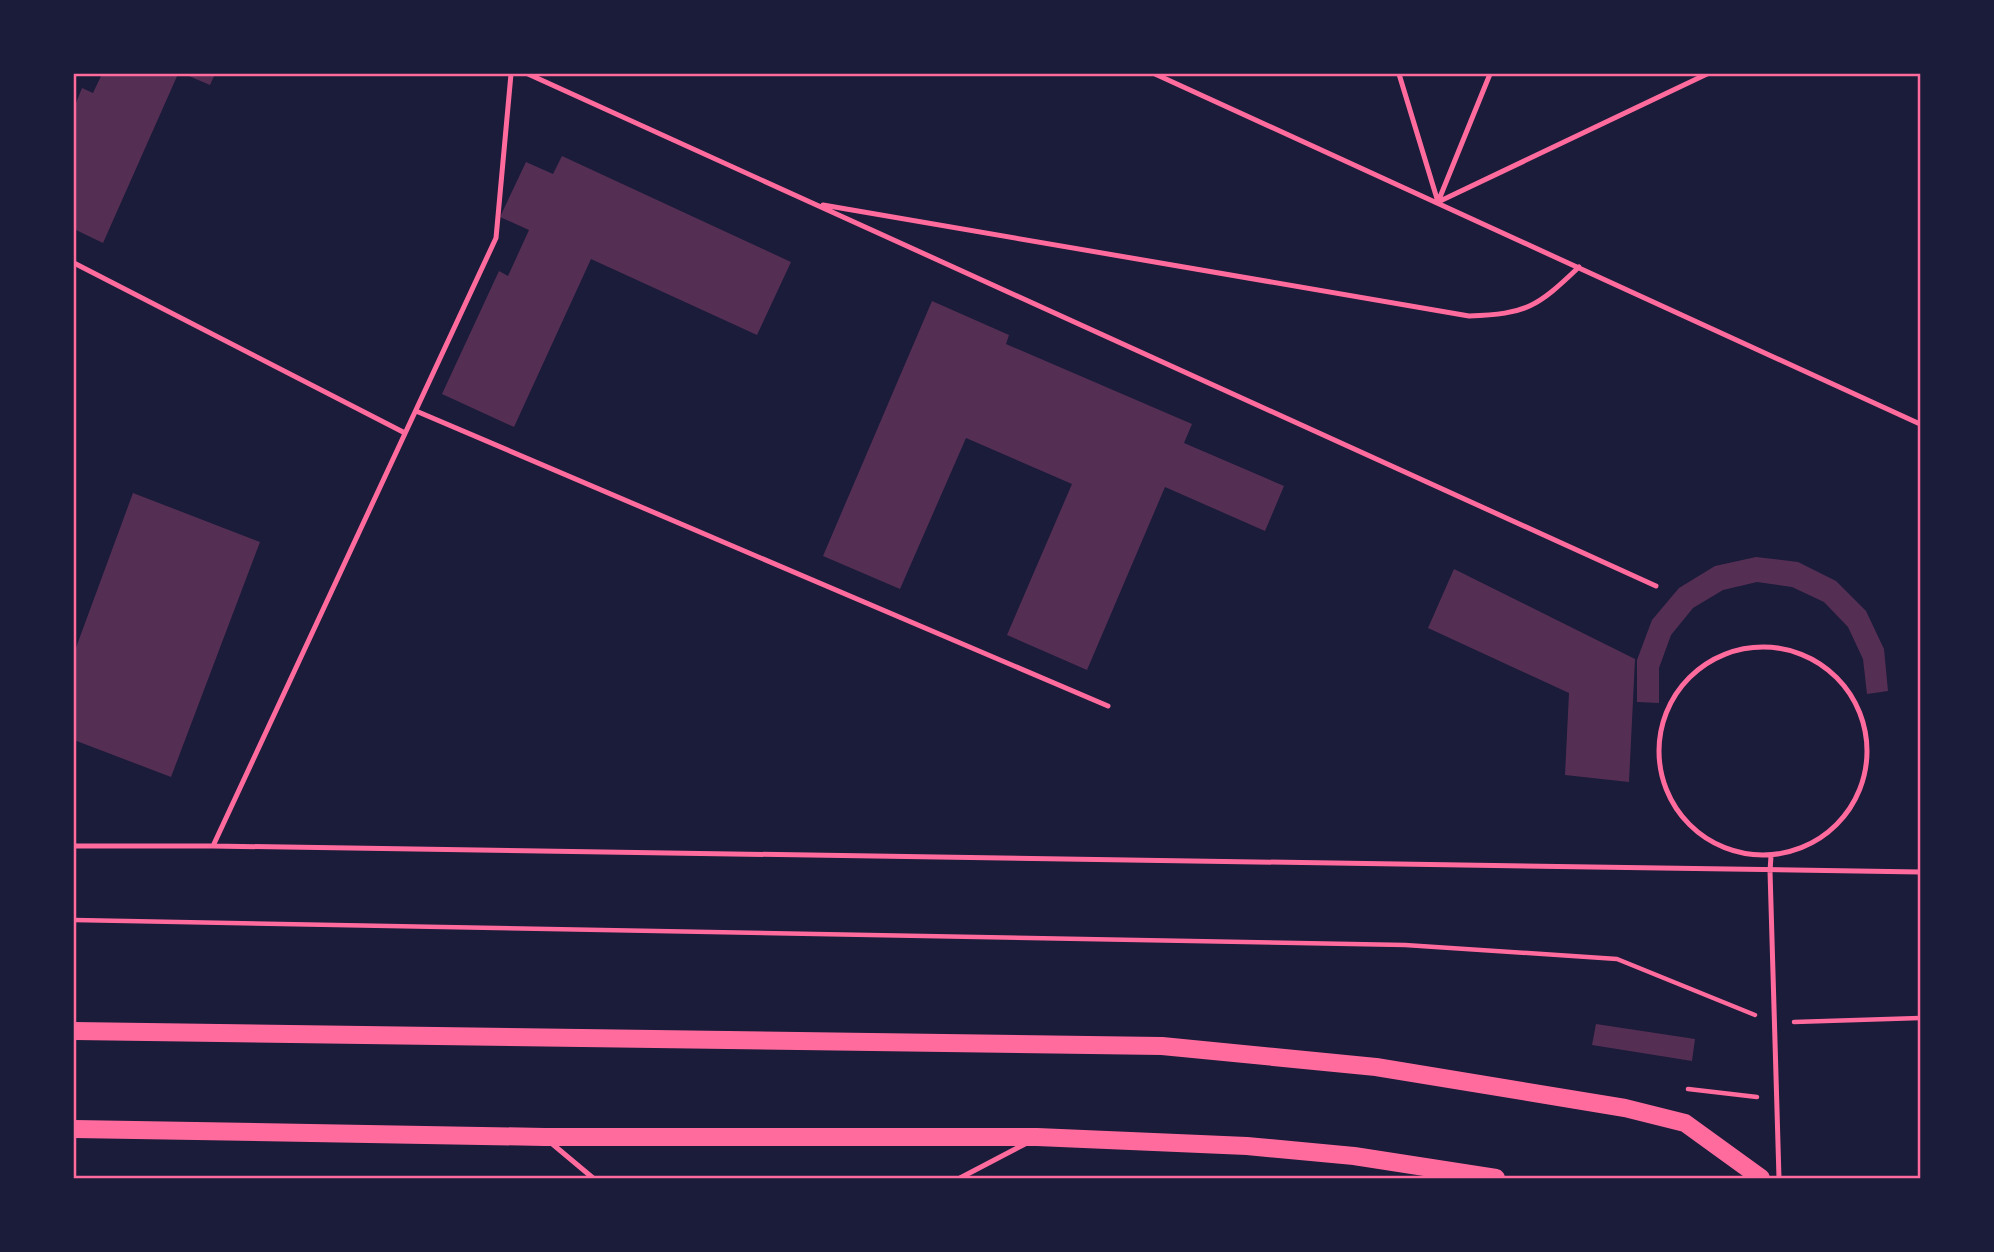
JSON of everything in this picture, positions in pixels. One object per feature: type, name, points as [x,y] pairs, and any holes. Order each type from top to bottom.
[{"type":"main road","points":[[74,1031],[1162,1046],[1376,1067],[1625,1108],[1685,1123],[1761,1178]]},
{"type":"main road","points":[[74,1129],[545,1137],[1037,1137],[1247,1146],[1327,1153],[1496,1178]]},
{"type":"lane","points":[[213,846],[496,237],[511,74]]},
{"type":"lane","points":[[527,74],[1656,586]]},
{"type":"lane","points":[[1156,74],[1920,424]]},
{"type":"lane","points":[[1399,74],[1438,202]]},
{"type":"lane","points":[[1438,202],[1490,74]]},
{"type":"lane","points":[[1438,202],[1707,74]]},
{"type":"lane","points":[[813,203],[1469,316],[1503,315],[1533,307],[1579,267]]},
{"type":"lane","points":[[74,263],[405,433]]},
{"type":"lane","points":[[416,411],[1108,706]]},
{"type":"lane","points":[[1767,646],[1801,653],[1832,672],[1853,699],[1866,732],[1867,766],[1856,800],[1835,828],[1805,847],[1771,856],[1737,853],[1706,839],[1681,816],[1664,786],[1658,753],[1663,719],[1678,689],[1702,665],[1733,651],[1767,646]]},
{"type":"lane","points":[[74,846],[1920,872]]},
{"type":"lane","points":[[1771,856],[1779,1178]]},
{"type":"lane","points":[[545,1137],[593,1178]]},
{"type":"lane","points":[[960,1178],[1037,1137]]},
{"type":"path","points":[[74,920],[1405,945],[1617,959],[1774,1023],[1920,1018]]},
{"type":"path","points":[[1688,1089],[1776,1099]]},
{"type":"building","points":[[102,74],[178,74],[103,243],[74,229],[74,108],[82,88],[93,93]]},
{"type":"building","points":[[184,74],[215,74],[210,85]]},
{"type":"building","points":[[562,156],[791,262],[757,335],[591,259],[514,427],[442,394],[499,271],[508,276],[529,230],[500,217],[526,162],[553,174]]},
{"type":"building","points":[[932,301],[1009,335],[1006,344],[1192,424],[1184,443],[1284,486],[1265,531],[1165,487],[1087,670],[1007,635],[1072,484],[966,438],[900,589],[823,556]]},
{"type":"building","points":[[133,493],[260,542],[171,777],[74,740],[74,653]]},
{"type":"building","points":[[1756,557],[1798,562],[1836,581],[1866,611],[1884,649],[1888,691],[1867,694],[1863,659],[1848,627],[1824,602],[1792,587],[1757,582],[1723,590],[1693,608],[1671,635],[1659,668],[1659,703],[1637,702],[1637,660],[1652,620],[1679,588],[1715,566]]},
{"type":"building","points":[[1454,569],[1635,659],[1629,782],[1565,775],[1569,693],[1428,628]]},
{"type":"building","points":[[1596,1024],[1695,1039],[1692,1061],[1592,1045]]}]
